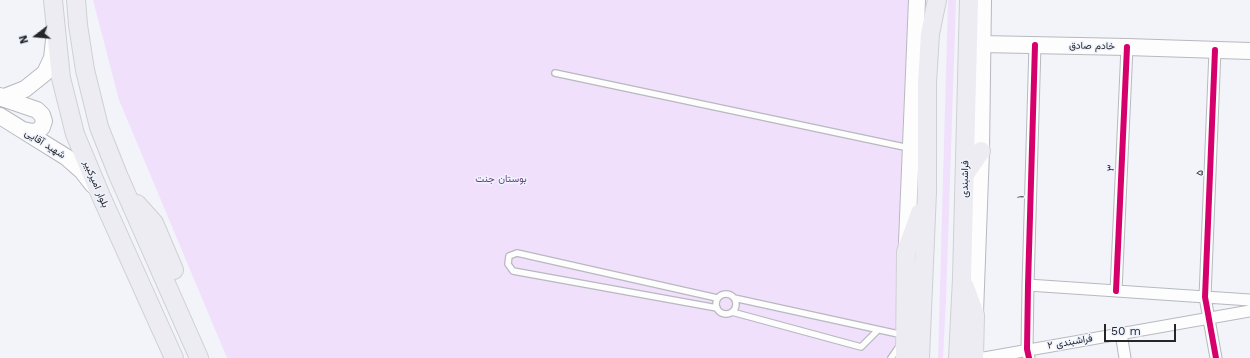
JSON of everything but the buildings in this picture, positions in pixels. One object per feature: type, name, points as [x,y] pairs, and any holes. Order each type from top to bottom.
[{"type":"main road","name":"بلوار امیرکبیر","points":[[54,0],[55,30],[60,78],[75,134],[101,196],[174,358]]},
{"type":"main road","points":[[76,0],[78,25],[85,70],[99,127],[199,358]]},
{"type":"main road","points":[[917,0],[916,71],[918,144],[927,192],[920,358]]},
{"type":"main road","points":[[905,358],[906,252],[929,55],[930,34],[937,0]]},
{"type":"main road","points":[[927,358],[942,0]]},
{"type":"main road","name":"فراشبندی","points":[[958,358],[962,278],[969,0]]},
{"type":"main road","name":"فراشبندی","points":[[975,315],[981,151],[983,0]]},
{"type":"main road","points":[[1,97],[25,89],[45,73],[52,58],[55,30]]},
{"type":"main road","name":"خادم صادق","points":[[982,44],[1127,47],[1250,52]]},
{"type":"main road","points":[[1,97],[37,110],[42,115],[44,121],[42,127],[38,131],[32,132],[23,130]]},
{"type":"main road","name":"شهید آقایی","points":[[0,116],[66,157],[82,171],[101,196]]},
{"type":"main road","points":[[965,174],[981,151]]},
{"type":"main road","points":[[906,252],[927,192]]},
{"type":"main road","points":[[127,194],[154,223],[210,358]]},
{"type":"main road","points":[[962,278],[975,315],[974,358]]},
{"type":"street","name":"۱","points":[[1028,354],[1028,285],[1035,45]]},
{"type":"street","name":"۳","points":[[1116,291],[1127,47]]},
{"type":"street","name":"۵","points":[[1215,50],[1205,297],[1216,358]]},
{"type":"street","points":[[1028,285],[1250,300]]},
{"type":"street","name":"۲ فراشبندی","points":[[984,358],[1028,354],[1121,333],[1250,311]]},
{"type":"street","points":[[1121,333],[1125,358]]},
{"type":"lane","points":[[555,73],[918,144]]},
{"type":"lane","points":[[877,331],[861,347],[732,312],[722,313],[716,308],[513,271],[508,264],[509,256],[517,253],[717,298],[721,295],[728,294],[734,298],[877,331],[906,336],[891,358]]},
{"type":"lane","points":[[716,308],[717,298]]},
{"type":"lane","points":[[732,312],[736,307],[734,298]]},
{"type":"green space","name":"بوستان جنت","points":[[93,0],[909,0],[899,324],[894,358],[227,358],[119,100]]},
{"type":"green space","points":[[948,0],[956,0],[946,301],[943,358],[938,358]]},
{"type":"cycle path","points":[[1029,358],[1027,349],[1028,285],[1035,45]]},
{"type":"cycle path","points":[[1116,291],[1127,47]]},
{"type":"cycle path","points":[[1215,50],[1205,297],[1216,358]]}]
